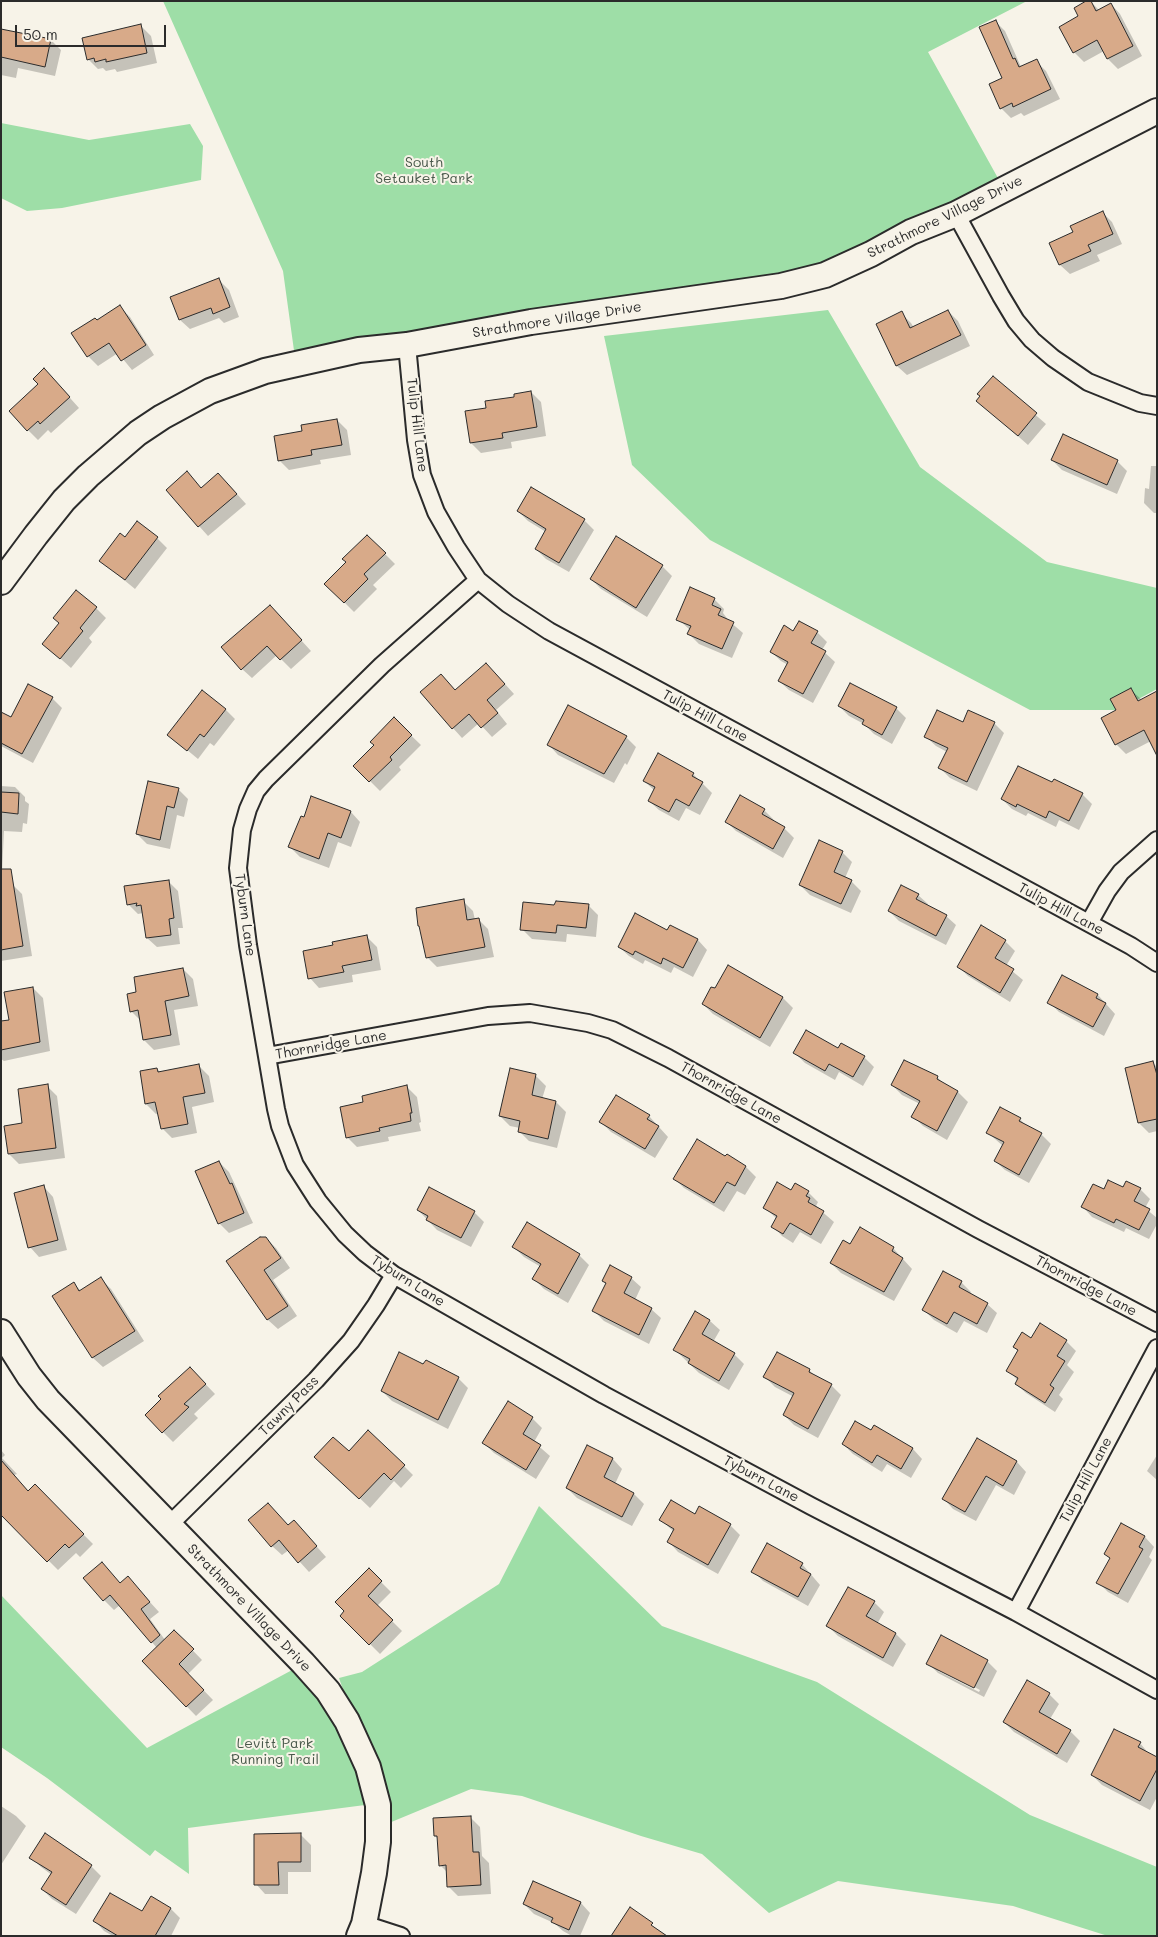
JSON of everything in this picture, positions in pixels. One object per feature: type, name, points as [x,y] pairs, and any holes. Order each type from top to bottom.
[{"type":"street","name":"Strathmore Village Drive","points":[[1,582],[36,535],[70,494],[88,476],[138,433],[162,417],[210,391],[265,371],[358,350],[407,345],[532,322],[782,286],[826,275],[871,254],[911,232],[956,214],[1157,111]]},
{"type":"street","points":[[956,214],[1016,321],[1032,340],[1088,382],[1140,403],[1157,406]]},
{"type":"street","name":"Tulip Hill Lane","points":[[407,345],[416,440],[422,475],[436,512],[478,580],[508,604],[549,631],[1131,946],[1157,963]]},
{"type":"street","name":"Tyburn Lane","points":[[478,580],[382,665],[266,779],[256,791],[248,809],[242,830],[238,868],[248,945],[280,1126],[295,1165],[318,1201],[345,1234],[365,1254],[394,1275],[604,1395],[1016,1612],[1157,1690]]},
{"type":"street","points":[[1089,924],[1107,891],[1122,872],[1157,840]]},
{"type":"street","name":"Thornridge Lane","points":[[268,1056],[488,1016],[530,1013],[588,1023],[604,1028],[668,1058],[978,1229],[1157,1323]]},
{"type":"street","name":"Tawny Pass","points":[[169,1525],[316,1380],[351,1340],[376,1305],[394,1275]]},
{"type":"street","name":"Strathmore Village Drive","points":[[1,1332],[29,1376],[48,1400],[328,1691],[347,1720],[360,1745],[378,1804],[378,1842],[374,1873],[362,1930]]},
{"type":"street","name":"Tulip Hill Lane","points":[[1016,1612],[1157,1348]]},
{"type":"street","points":[[362,1930],[401,1936]]},
{"type":"green space","name":"South Setauket Park","points":[[163,1],[1027,1],[928,52],[1004,189],[825,275],[296,365],[283,271]]},
{"type":"green space","points":[[1,123],[89,140],[190,124],[203,146],[201,180],[62,208],[27,211],[1,198]]},
{"type":"green space","points":[[828,310],[920,467],[1047,562],[1157,588],[1157,689],[1118,710],[1030,710],[710,540],[632,465],[604,336]]},
{"type":"green space","points":[[539,1506],[662,1626],[817,1682],[1030,1815],[1157,1867],[1157,1936],[1108,1936],[1013,1906],[838,1881],[769,1913],[702,1854],[641,1836],[522,1796],[471,1789],[389,1823],[339,1678],[362,1672],[499,1584]]},
{"type":"green space","name":"Levitt Park Running Trail","points":[[1,1595],[147,1748],[294,1669],[347,1737],[365,1805],[188,1828],[189,1874],[155,1850],[150,1856],[47,1778],[1,1747]]},
{"type":"building","points":[[1086,1],[1091,1],[1096,11],[1111,3],[1133,46],[1107,59],[1097,40],[1073,53],[1059,27],[1078,16],[1074,8]]},
{"type":"building","points":[[996,20],[1013,59],[1015,58],[1019,67],[1037,59],[1051,89],[1013,107],[1012,103],[1000,109],[989,84],[1002,78],[979,27]]},
{"type":"building","points":[[141,24],[147,53],[106,62],[106,59],[95,62],[94,58],[87,60],[82,38]]},
{"type":"building","points":[[1,29],[51,39],[45,67],[1,57]]},
{"type":"building","points":[[1103,211],[1113,234],[1088,245],[1091,251],[1059,265],[1049,243],[1073,232],[1070,226]]},
{"type":"building","points":[[219,278],[230,307],[213,314],[211,308],[179,320],[170,297]]},
{"type":"building","points":[[120,305],[146,345],[121,361],[109,343],[87,357],[71,333],[95,318],[97,320]]},
{"type":"building","points":[[948,310],[961,335],[896,366],[876,324],[902,311],[910,328]]},
{"type":"building","points":[[44,368],[70,397],[40,424],[38,421],[27,431],[9,411],[38,384],[33,379]]},
{"type":"building","points":[[993,376],[1037,413],[1018,436],[976,401],[980,396],[977,394]]},
{"type":"building","points":[[531,391],[537,427],[502,433],[503,438],[470,443],[465,411],[486,408],[485,401],[514,397],[514,394]]},
{"type":"building","points":[[337,419],[342,445],[311,450],[312,455],[278,461],[274,436],[302,431],[301,425]]},
{"type":"building","points":[[1063,434],[1118,460],[1107,485],[1051,460]]},
{"type":"building","points":[[187,471],[201,488],[218,473],[237,494],[198,527],[166,490]]},
{"type":"building","points":[[531,487],[585,519],[559,563],[535,549],[546,529],[517,511]]},
{"type":"building","points":[[137,521],[158,537],[125,580],[99,561],[120,533],[125,537]]},
{"type":"building","points":[[367,535],[386,553],[364,574],[368,579],[344,603],[324,584],[346,562],[342,559]]},
{"type":"building","points":[[616,536],[663,565],[636,608],[590,579]]},
{"type":"building","points":[[690,587],[715,598],[712,605],[721,609],[718,615],[734,622],[722,649],[687,634],[691,626],[676,620]]},
{"type":"building","points":[[76,590],[97,607],[80,628],[83,631],[60,659],[42,644],[59,623],[53,618]]},
{"type":"building","points":[[270,605],[302,640],[280,660],[267,646],[241,670],[221,647]]},
{"type":"building","points":[[799,621],[818,631],[811,643],[826,651],[803,694],[778,681],[788,662],[770,652],[784,625],[793,631]]},
{"type":"building","points":[[486,663],[505,684],[487,700],[498,713],[481,728],[469,714],[452,729],[420,692],[441,674],[455,690]]},
{"type":"building","points":[[850,683],[897,707],[882,735],[862,724],[864,720],[838,706]]},
{"type":"building","points":[[28,684],[53,697],[22,754],[1,743],[1,712],[11,717]]},
{"type":"building","points":[[1131,688],[1138,701],[1157,691],[1157,756],[1144,730],[1115,745],[1101,718],[1116,710],[1110,699]]},
{"type":"building","points":[[202,690],[226,709],[204,737],[200,734],[187,751],[167,735]]},
{"type":"building","points":[[568,705],[627,736],[604,774],[547,745]]},
{"type":"building","points":[[937,710],[963,722],[968,710],[995,722],[967,782],[938,768],[948,748],[924,737]]},
{"type":"building","points":[[394,717],[412,735],[390,757],[392,760],[369,782],[353,766],[374,745],[370,742]]},
{"type":"building","points":[[658,753],[694,773],[692,776],[703,782],[689,806],[676,799],[669,812],[648,801],[655,787],[643,781]]},
{"type":"building","points":[[1018,766],[1052,782],[1054,779],[1083,793],[1069,821],[1049,811],[1046,818],[1017,804],[1016,807],[1001,799]]},
{"type":"building","points":[[148,781],[179,788],[174,808],[167,806],[160,840],[136,834]]},
{"type":"building","points":[[1,792],[19,793],[18,814],[1,812]]},
{"type":"building","points":[[740,795],[765,809],[762,814],[785,827],[773,849],[725,822]]},
{"type":"building","points":[[311,796],[351,811],[341,838],[328,833],[319,859],[288,847],[301,816],[304,817]]},
{"type":"building","points":[[819,840],[843,851],[834,872],[852,880],[841,904],[799,885]]},
{"type":"building","points":[[1,869],[11,869],[23,946],[1,950]]},
{"type":"building","points":[[169,880],[174,918],[169,919],[171,935],[146,938],[141,905],[136,906],[137,903],[127,905],[124,886]]},
{"type":"building","points":[[901,885],[919,894],[916,899],[947,915],[936,936],[888,911]]},
{"type":"building","points":[[464,899],[467,920],[479,918],[485,947],[426,958],[418,926],[416,908]]},
{"type":"building","points":[[556,901],[589,904],[586,928],[557,925],[556,933],[520,930],[523,902],[554,905]]},
{"type":"building","points":[[635,913],[667,930],[670,925],[698,939],[683,968],[663,958],[661,964],[635,951],[633,955],[618,947]]},
{"type":"building","points":[[981,925],[1006,940],[995,958],[1014,969],[1000,993],[957,967]]},
{"type":"building","points":[[367,935],[372,960],[342,966],[344,972],[308,979],[303,951],[333,945],[332,942]]},
{"type":"building","points":[[728,965],[783,997],[760,1038],[702,1004],[711,987],[715,988]]},
{"type":"building","points":[[183,968],[189,996],[165,1001],[171,1035],[143,1040],[138,1010],[130,1012],[127,994],[136,992],[134,977]]},
{"type":"building","points":[[1062,975],[1098,994],[1096,998],[1106,1003],[1093,1027],[1047,1003]]},
{"type":"building","points":[[33,987],[40,1042],[1,1050],[1,1021],[9,1020],[4,992]]},
{"type":"building","points":[[806,1030],[838,1048],[841,1043],[865,1056],[853,1077],[829,1064],[825,1071],[793,1053]]},
{"type":"building","points":[[904,1060],[938,1076],[937,1079],[958,1091],[937,1131],[911,1117],[920,1101],[891,1085]]},
{"type":"building","points":[[1153,1061],[1157,1075],[1157,1119],[1138,1123],[1125,1068]]},
{"type":"building","points":[[199,1064],[205,1093],[183,1097],[188,1124],[161,1129],[155,1102],[145,1104],[140,1071],[157,1068],[158,1072]]},
{"type":"building","points":[[510,1068],[536,1074],[532,1095],[556,1101],[548,1139],[518,1132],[520,1121],[499,1116]]},
{"type":"building","points":[[48,1084],[56,1148],[8,1154],[4,1126],[22,1123],[18,1089]]},
{"type":"building","points":[[407,1085],[412,1113],[410,1113],[411,1121],[379,1128],[380,1131],[346,1138],[340,1107],[363,1102],[362,1096]]},
{"type":"building","points":[[616,1095],[650,1115],[647,1119],[659,1126],[645,1149],[599,1122]]},
{"type":"building","points":[[1000,1107],[1021,1118],[1019,1121],[1042,1133],[1019,1175],[994,1161],[1004,1142],[986,1133]]},
{"type":"building","points":[[697,1139],[746,1166],[735,1186],[727,1182],[714,1203],[673,1179]]},
{"type":"building","points":[[219,1161],[230,1184],[232,1183],[244,1213],[218,1224],[195,1171]]},
{"type":"building","points":[[1108,1180],[1123,1187],[1126,1181],[1141,1188],[1134,1201],[1150,1209],[1139,1230],[1116,1219],[1114,1223],[1081,1207],[1093,1184],[1104,1189]]},
{"type":"building","points":[[777,1182],[791,1190],[795,1183],[809,1191],[806,1196],[810,1198],[808,1202],[824,1211],[811,1235],[790,1223],[783,1234],[771,1227],[777,1216],[763,1208]]},
{"type":"building","points":[[44,1185],[58,1240],[28,1248],[14,1193]]},
{"type":"building","points":[[429,1187],[475,1211],[461,1238],[426,1220],[428,1216],[417,1210]]},
{"type":"building","points":[[527,1222],[580,1254],[558,1294],[532,1279],[541,1264],[512,1247]]},
{"type":"building","points":[[860,1227],[894,1247],[892,1251],[903,1258],[884,1292],[830,1263],[843,1240],[850,1244]]},
{"type":"building","points":[[260,1237],[266,1237],[281,1258],[264,1270],[288,1306],[267,1320],[226,1261]]},
{"type":"building","points":[[610,1265],[632,1277],[624,1293],[652,1308],[639,1335],[592,1311],[606,1283],[602,1281]]},
{"type":"building","points":[[943,1271],[962,1281],[959,1287],[988,1303],[977,1324],[954,1312],[947,1324],[922,1310]]},
{"type":"building","points":[[101,1277],[135,1331],[92,1358],[52,1296],[74,1282],[79,1291]]},
{"type":"building","points":[[695,1311],[710,1320],[702,1334],[735,1353],[719,1381],[688,1363],[690,1359],[673,1350]]},
{"type":"building","points":[[1040,1323],[1067,1340],[1057,1356],[1065,1361],[1050,1385],[1054,1388],[1045,1403],[1015,1384],[1018,1378],[1006,1371],[1018,1350],[1013,1347],[1022,1332],[1031,1338]]},
{"type":"building","points":[[399,1352],[423,1364],[426,1360],[459,1377],[438,1420],[381,1391]]},
{"type":"building","points":[[777,1352],[810,1369],[809,1372],[832,1384],[808,1429],[783,1415],[794,1393],[763,1377]]},
{"type":"building","points":[[190,1367],[206,1384],[184,1404],[189,1407],[162,1433],[145,1415],[161,1399],[158,1396]]},
{"type":"building","points":[[508,1401],[533,1417],[523,1434],[541,1445],[526,1470],[482,1443]]},
{"type":"building","points":[[855,1421],[871,1430],[874,1425],[913,1448],[901,1469],[877,1455],[872,1463],[842,1444]]},
{"type":"building","points":[[368,1430],[405,1465],[391,1480],[384,1473],[359,1499],[314,1457],[333,1437],[349,1451]]},
{"type":"building","points":[[977,1438],[1017,1461],[1003,1486],[986,1476],[965,1512],[942,1499]]},
{"type":"building","points":[[587,1445],[613,1458],[604,1477],[634,1493],[622,1517],[566,1488]]},
{"type":"building","points":[[1,1460],[28,1491],[35,1484],[84,1534],[69,1548],[65,1544],[47,1562],[1,1515]]},
{"type":"building","points":[[671,1500],[695,1514],[699,1506],[731,1524],[708,1565],[667,1542],[674,1529],[659,1520]]},
{"type":"building","points":[[268,1503],[288,1525],[294,1520],[317,1546],[298,1563],[279,1540],[271,1547],[248,1520]]},
{"type":"building","points":[[1121,1523],[1145,1536],[1139,1547],[1143,1549],[1118,1594],[1096,1583],[1110,1558],[1104,1554]]},
{"type":"building","points":[[767,1543],[803,1563],[800,1568],[811,1574],[798,1597],[751,1572]]},
{"type":"building","points":[[102,1562],[120,1583],[128,1576],[150,1602],[141,1609],[160,1635],[151,1643],[110,1595],[103,1601],[83,1578]]},
{"type":"building","points":[[369,1568],[382,1581],[368,1596],[393,1620],[369,1645],[340,1616],[344,1611],[335,1602]]},
{"type":"building","points":[[848,1587],[875,1601],[866,1616],[896,1633],[883,1658],[826,1626]]},
{"type":"building","points":[[174,1630],[194,1649],[179,1664],[204,1690],[186,1707],[142,1661]]},
{"type":"building","points":[[941,1635],[988,1660],[974,1688],[926,1664]]},
{"type":"building","points":[[1027,1680],[1050,1693],[1039,1712],[1071,1730],[1057,1754],[1003,1722]]},
{"type":"building","points":[[1114,1729],[1141,1742],[1138,1747],[1157,1757],[1157,1769],[1140,1801],[1091,1775]]},
{"type":"building","points":[[471,1816],[473,1852],[479,1852],[481,1885],[447,1887],[446,1865],[439,1866],[437,1836],[434,1836],[433,1818]]},
{"type":"building","points":[[45,1833],[92,1865],[66,1905],[41,1889],[52,1872],[29,1858]]},
{"type":"building","points":[[301,1833],[301,1862],[278,1862],[279,1885],[254,1885],[254,1834]]},
{"type":"building","points":[[533,1881],[581,1902],[569,1930],[551,1922],[553,1918],[523,1904]]},
{"type":"building","points":[[110,1893],[142,1911],[151,1896],[171,1908],[155,1936],[118,1936],[93,1921]]},
{"type":"building","points":[[630,1907],[653,1923],[651,1925],[667,1936],[611,1936]]}]
